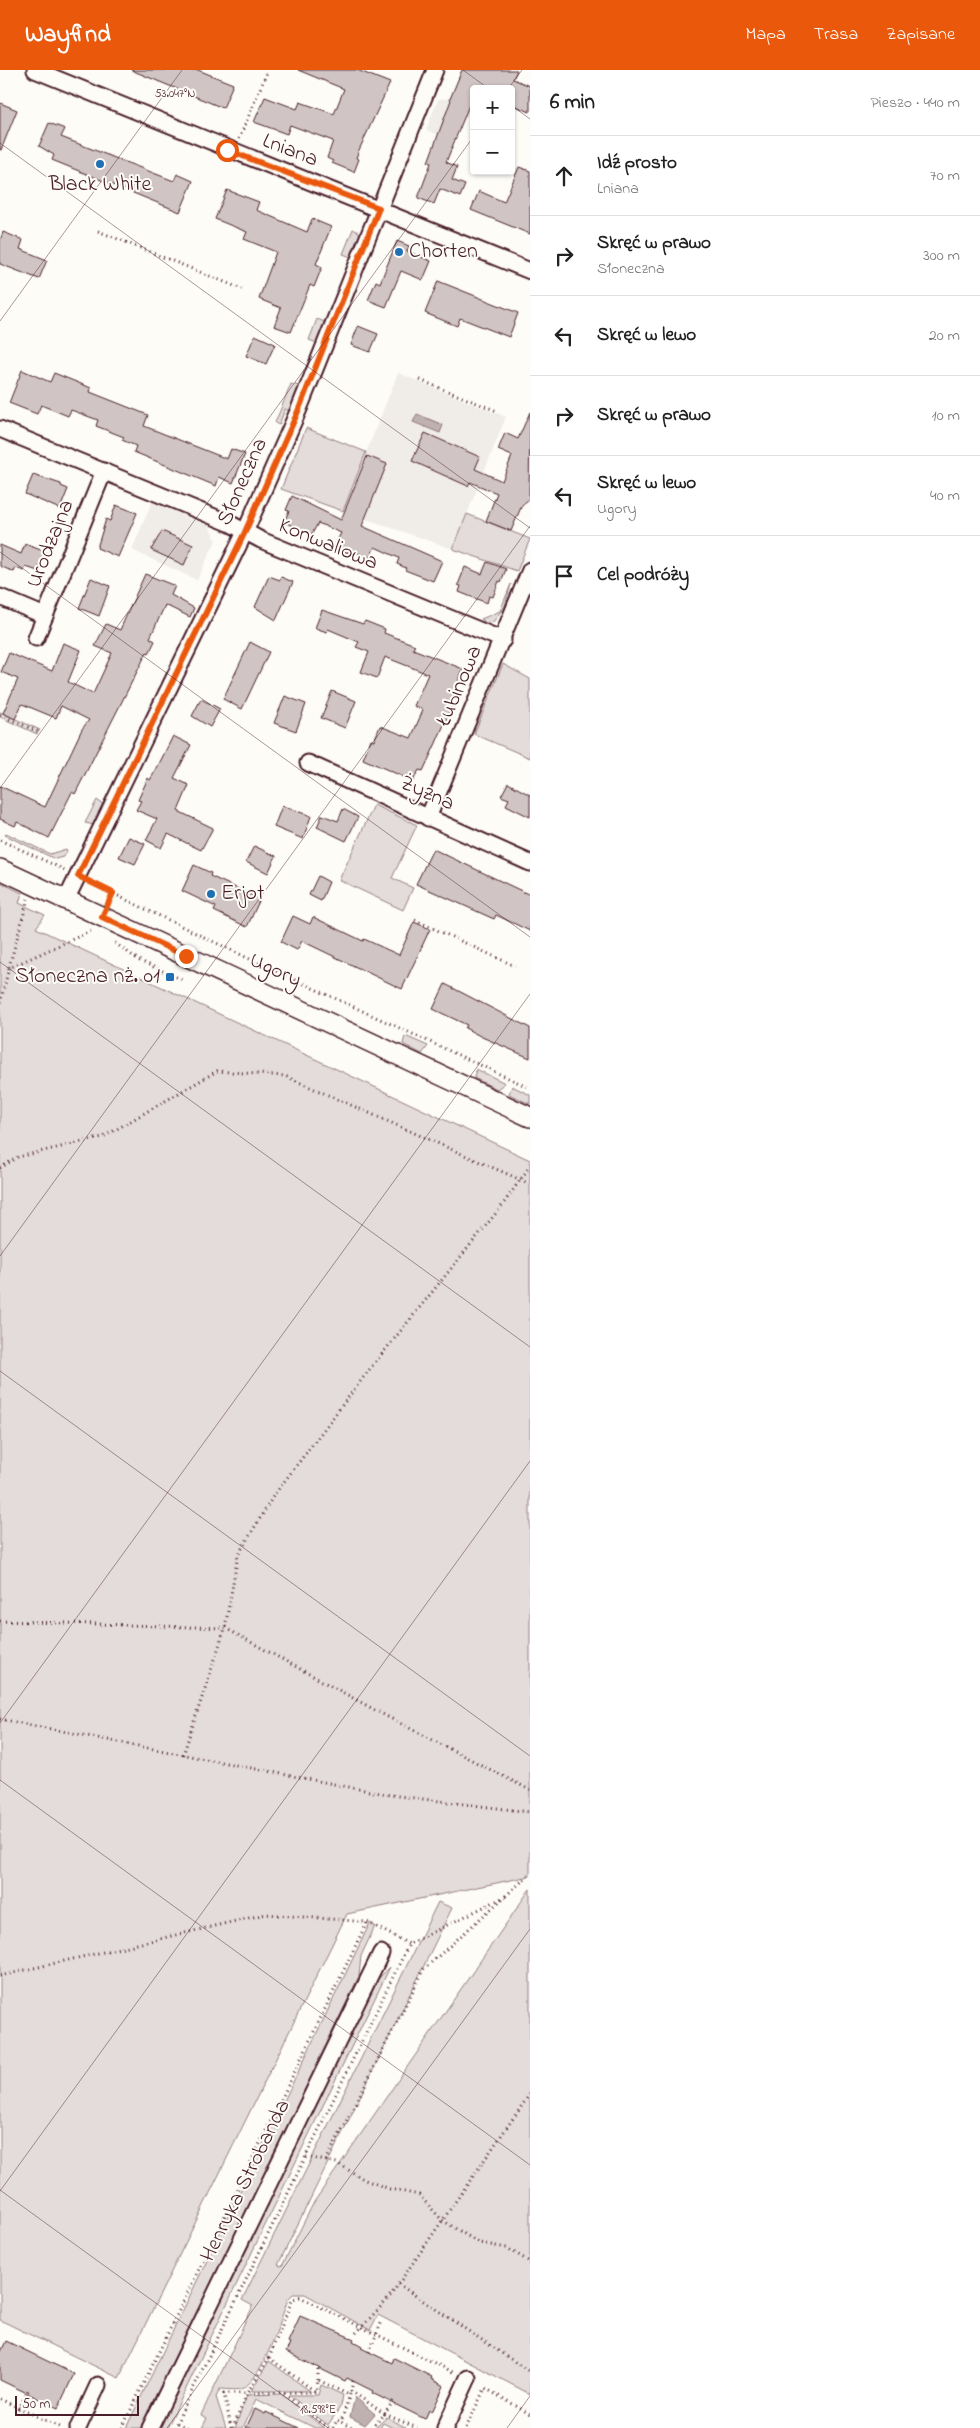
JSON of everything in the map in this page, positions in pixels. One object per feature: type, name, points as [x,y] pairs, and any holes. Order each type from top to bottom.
[{"type":"street","name":"Lniana","points":[[35,70],[227,150],[379,208],[530,271]]},
{"type":"street","name":"Słoneczna","points":[[66,900],[245,532],[299,409],[435,70]]},
{"type":"street","name":"Konwaliowa","points":[[0,429],[229,523],[245,532],[503,640]]},
{"type":"street","name":"Urodzajna","points":[[0,597],[45,616],[104,471]]},
{"type":"street","name":"Łubinowa","points":[[428,818],[503,640],[530,570]]},
{"type":"street","points":[[36,638],[45,616]]},
{"type":"street","name":"Żyzna","points":[[308,763],[530,863]]},
{"type":"street","name":"Ugory","points":[[0,869],[530,1117]]},
{"type":"street","name":"Henryka Strobanda","points":[[150,2428],[381,1953]]},
{"type":"street","points":[[445,2428],[468,2378]]},
{"type":"street","points":[[78,2428],[98,2385]]},
{"type":"path","points":[[239,139],[268,70]]},
{"type":"path","points":[[98,231],[242,289]]},
{"type":"path","points":[[420,380],[497,411]]},
{"type":"path","points":[[0,715],[39,732]]},
{"type":"path","points":[[0,840],[254,962],[530,1088]]},
{"type":"path","points":[[0,1003],[32,884]]},
{"type":"path","points":[[9,968],[96,929],[113,893]]},
{"type":"path","points":[[415,920],[516,966]]},
{"type":"path","points":[[110,940],[140,961],[183,980]]},
{"type":"path","points":[[0,1168],[18,1157],[103,1138],[217,1071],[285,1076],[530,1184]]},
{"type":"path","points":[[183,1755],[225,1628],[238,1555],[274,1495],[369,1370],[521,1180],[530,1166]]},
{"type":"path","points":[[0,1621],[225,1628],[386,1716],[530,1790]]},
{"type":"path","points":[[0,1719],[390,1795],[530,1812]]},
{"type":"path","points":[[326,2161],[424,1969],[530,1874]]},
{"type":"path","points":[[174,2428],[409,1944],[506,1896]]},
{"type":"path","points":[[0,1976],[266,1914],[367,1922],[409,1944]]},
{"type":"path","points":[[122,2428],[367,1922]]},
{"type":"path","points":[[356,2333],[388,2299],[530,2094]]},
{"type":"path","points":[[306,2157],[337,2163],[365,2180],[390,2189],[419,2195],[442,2220],[479,2243],[507,2248],[530,2262]]},
{"type":"path","points":[[398,2284],[530,2372]]},
{"type":"path","points":[[232,2428],[247,2393],[269,2358],[290,2304],[296,2297],[304,2298],[376,2336],[468,2378],[530,2414]]},
{"type":"path","points":[[369,2352],[382,2321]]},
{"type":"path","points":[[269,2358],[316,2392]]},
{"type":"path","points":[[316,2392],[318,2365]]},
{"type":"path","points":[[318,2380],[350,2393],[385,2414],[417,2428]]},
{"type":"path","points":[[341,2422],[353,2381]]},
{"type":"path","points":[[18,2409],[30,2387]]},
{"type":"path","points":[[466,2428],[485,2388]]},
{"type":"path","points":[[232,2428],[224,2393],[316,2392]]},
{"type":"path","points":[[283,2393],[331,2428],[337,2420],[352,2428]]},
{"type":"path","points":[[0,2399],[60,2427]]},
{"type":"path","points":[[371,2428],[385,2414],[393,2401]]},
{"type":"path","points":[[177,2423],[188,2428]]},
{"type":"shaded area","points":[[455,87],[470,94],[470,103],[457,134],[451,132],[446,137],[426,130],[438,99],[450,99]]},
{"type":"shaded area","points":[[353,229],[360,233],[351,257],[343,254]]},
{"type":"shaded area","points":[[317,319],[325,322],[317,343],[309,340]]},
{"type":"shaded area","points":[[398,373],[506,417],[453,549],[343,511]]},
{"type":"shaded area","points":[[291,384],[299,386],[289,411],[285,409],[279,425],[275,423]]},
{"type":"shaded area","points":[[417,414],[443,425],[440,433],[413,422]]},
{"type":"shaded area","points":[[306,428],[366,452],[343,511],[281,489]]},
{"type":"shaded area","points":[[152,502],[209,526],[216,540],[197,580],[132,550]]},
{"type":"shaded area","points":[[467,514],[530,539],[517,571],[453,549]]},
{"type":"shaded area","points":[[511,584],[505,606],[493,622],[482,624],[484,621],[481,619],[500,611]]},
{"type":"shaded area","points":[[503,664],[530,679],[530,758],[474,734]]},
{"type":"shaded area","points":[[0,712],[40,730],[37,734],[0,717]]},
{"type":"shaded area","points":[[97,800],[104,805],[94,825],[85,823]]},
{"type":"shaded area","points":[[374,805],[417,825],[392,878],[413,888],[403,910],[339,880]]},
{"type":"shaded area","points":[[6,833],[50,854],[66,849],[67,851],[63,857],[55,859],[5,835]]},
{"type":"shaded area","points":[[0,882],[22,893],[19,903],[45,915],[36,928],[530,1160],[530,1876],[347,1914],[119,2378],[0,2320]]},
{"type":"shaded area","points":[[405,1036],[428,1046],[422,1054],[403,1044]]},
{"type":"shaded area","points":[[476,1069],[505,1083],[497,1089],[474,1078]]},
{"type":"shaded area","points":[[512,1086],[530,1095],[530,1104],[509,1094]]},
{"type":"shaded area","points":[[530,1889],[530,2394],[378,2315],[370,2330],[305,2294],[293,2294],[288,2299],[276,2334],[258,2372],[251,2382],[241,2389],[220,2389],[216,2397],[226,2428],[202,2428],[207,2418],[201,2415],[253,2306],[242,2300],[438,1902],[452,1908],[278,2265],[282,2266],[314,2202]]},
{"type":"shaded area","points":[[370,1923],[375,1926],[361,1956],[359,1976],[143,2428],[126,2428]]},
{"type":"shaded area","points":[[390,1967],[167,2428],[159,2428],[375,1982]]},
{"type":"shaded area","points":[[269,2361],[310,2391],[251,2391]]},
{"type":"shaded area","points":[[321,2385],[343,2395],[341,2406],[328,2425],[289,2395],[318,2395]]},
{"type":"shaded area","points":[[281,2394],[324,2428],[315,2428],[256,2399],[243,2428],[235,2428],[247,2395]]},
{"type":"shaded area","points":[[355,2397],[375,2414],[365,2425],[350,2417]]},
{"type":"shaded area","points":[[387,2417],[406,2428],[393,2428],[383,2423],[380,2428],[375,2428]]},
{"type":"building","points":[[131,70],[198,70],[233,84],[223,108]]},
{"type":"building","points":[[298,70],[357,70],[390,83],[359,150],[356,158],[359,159],[354,172],[332,163],[333,161],[327,158],[333,141],[290,125],[287,134],[254,122],[265,97],[297,109],[300,102],[334,114],[344,89]]},
{"type":"building","points":[[462,70],[517,70],[513,79],[530,86],[530,112],[515,106],[515,85],[511,85],[511,83],[510,85],[470,85],[470,103],[446,162],[457,167],[452,180],[465,185],[460,197],[440,189],[434,204],[418,198],[431,163],[428,162]]},
{"type":"building","points":[[0,103],[17,110],[1,150],[0,150]]},
{"type":"building","points":[[49,123],[65,129],[61,137],[174,181],[177,174],[193,181],[180,212],[52,160],[54,155],[39,146]]},
{"type":"building","points":[[519,167],[530,171],[530,234],[471,210],[479,191],[504,202]]},
{"type":"building","points":[[227,190],[259,202],[256,210],[307,232],[312,219],[331,227],[316,264],[322,267],[314,287],[310,285],[291,332],[274,326],[281,308],[259,299],[276,252],[244,239],[247,232],[215,219]]},
{"type":"building","points":[[3,232],[23,240],[20,249],[47,260],[39,279],[0,264],[0,241]]},
{"type":"building","points":[[397,241],[409,246],[407,251],[431,261],[423,280],[401,271],[386,307],[368,300],[376,281],[380,283]]},
{"type":"building","points":[[438,281],[518,313],[509,337],[460,318],[457,326],[425,313]]},
{"type":"building","points":[[358,326],[378,334],[370,352],[351,345]]},
{"type":"building","points":[[255,335],[275,344],[266,364],[246,356]]},
{"type":"building","points":[[22,370],[50,382],[54,373],[91,388],[90,392],[148,415],[144,426],[227,459],[231,449],[245,454],[233,483],[219,477],[216,486],[134,452],[136,446],[122,440],[124,437],[96,426],[98,420],[71,410],[68,416],[41,405],[37,414],[9,403]]},
{"type":"building","points":[[530,412],[529,499],[522,505],[511,531],[486,521],[497,493],[470,482],[468,486],[412,461],[425,433],[480,457],[475,469],[502,481],[512,456],[498,450],[505,433],[518,439]]},
{"type":"building","points":[[367,456],[387,464],[362,526],[442,561],[433,581],[405,570],[406,568],[397,564],[399,558],[375,547],[369,558],[349,549],[348,553],[334,547],[341,533],[318,523],[312,534],[284,522],[289,511],[286,510],[292,496],[341,520]]},
{"type":"building","points":[[33,475],[61,484],[61,486],[68,489],[60,509],[25,494]]},
{"type":"building","points":[[116,505],[137,513],[118,557],[97,548],[106,519],[110,521]]},
{"type":"building","points":[[162,531],[193,545],[184,565],[151,550]]},
{"type":"building","points":[[25,544],[46,552],[38,571],[26,567],[24,571],[16,568],[14,572],[0,566],[0,545],[21,554]]},
{"type":"building","points":[[487,562],[506,569],[493,597],[489,596],[487,603],[459,592],[461,586],[458,585],[465,567],[482,574]]},
{"type":"building","points":[[145,574],[175,586],[171,595],[194,608],[190,617],[165,605],[150,638],[155,641],[149,653],[147,652],[75,794],[72,792],[49,838],[17,822],[15,826],[0,819],[0,786],[45,807],[82,729],[89,720],[61,706],[56,718],[22,704],[15,719],[3,713],[18,679],[1,672],[9,653],[52,671],[63,643],[81,650],[68,682],[93,694],[112,653],[95,646],[106,624],[120,630]]},
{"type":"building","points":[[269,576],[280,580],[281,577],[293,582],[276,620],[255,607]]},
{"type":"building","points":[[91,578],[110,586],[99,616],[79,608]]},
{"type":"building","points":[[322,610],[363,624],[365,621],[385,629],[384,633],[415,645],[413,649],[463,669],[450,703],[453,704],[436,743],[423,771],[419,770],[413,781],[363,759],[371,739],[374,741],[380,726],[411,738],[423,710],[414,706],[428,674],[385,657],[377,678],[361,672],[369,652],[356,647],[359,642],[328,629],[327,632],[315,628]]},
{"type":"building","points":[[250,642],[269,652],[242,709],[223,699]]},
{"type":"building","points":[[332,691],[356,701],[345,728],[321,718]]},
{"type":"building","points":[[285,696],[306,704],[296,731],[274,723]]},
{"type":"building","points":[[201,699],[220,709],[210,727],[192,716]]},
{"type":"building","points":[[173,736],[191,745],[174,778],[189,785],[178,811],[213,828],[201,850],[168,834],[161,848],[146,840],[157,819],[136,810],[141,801],[138,800],[148,778],[150,780]]},
{"type":"building","points":[[508,783],[530,795],[530,817],[506,805],[509,799],[501,796]]},
{"type":"building","points":[[282,806],[311,816],[303,839],[274,827]]},
{"type":"building","points":[[343,809],[358,817],[346,841],[317,827],[322,815],[338,821]]},
{"type":"building","points":[[129,837],[145,844],[135,864],[119,857]]},
{"type":"building","points":[[254,846],[276,856],[268,873],[246,862]]},
{"type":"building","points":[[433,849],[530,895],[530,931],[496,915],[494,919],[416,884]]},
{"type":"building","points":[[194,865],[211,873],[210,876],[260,899],[247,927],[214,911],[216,907],[182,891]]},
{"type":"building","points":[[318,876],[329,882],[321,901],[309,895]]},
{"type":"building","points":[[293,916],[310,924],[313,917],[363,941],[364,939],[399,955],[414,922],[430,929],[402,989],[302,941],[297,950],[281,942]]},
{"type":"building","points":[[445,984],[530,1028],[530,1058],[482,1037],[465,1028],[467,1025],[433,1009]]},
{"type":"building","points":[[300,2316],[354,2339],[353,2341],[362,2346],[361,2348],[392,2363],[394,2358],[432,2377],[431,2379],[444,2386],[432,2412],[429,2410],[425,2419],[372,2393],[373,2391],[347,2378],[345,2381],[286,2352],[290,2343],[288,2342]]},
{"type":"building","points":[[6,2341],[74,2374],[58,2408],[0,2380],[0,2354]]},
{"type":"building","points":[[255,2409],[265,2414],[266,2412],[299,2428],[246,2428]]},
{"type":"place","name":"Black White","points":[[100,164]]},
{"type":"place","name":"Chorten","points":[[399,252]]},
{"type":"place","name":"Erjot","points":[[211,894]]},
{"type":"place","name":"Słoneczna nż. 01","points":[[170,977]]},
{"type":"route","points":[[186,956],[102,917],[113,893],[78,876],[245,532],[299,409],[379,208],[227,150]]}]
